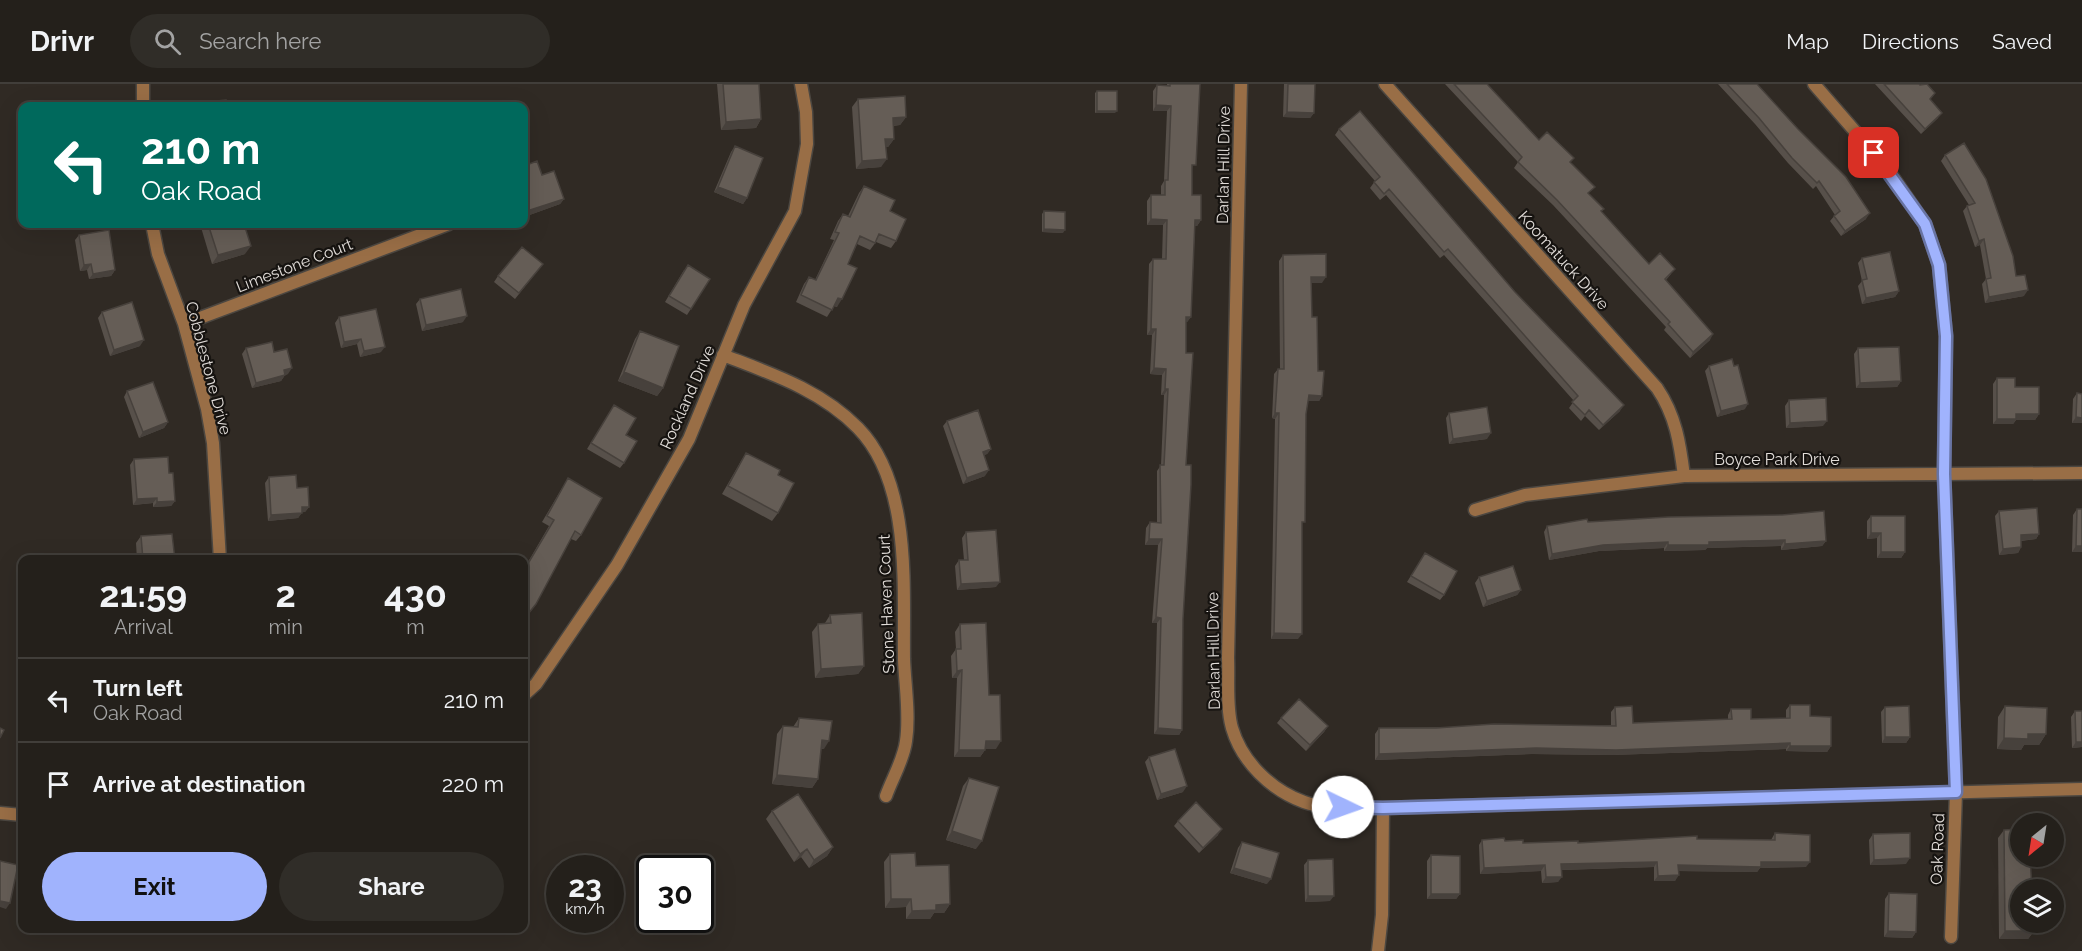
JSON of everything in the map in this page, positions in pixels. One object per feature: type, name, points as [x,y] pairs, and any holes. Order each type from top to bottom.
[{"type":"street","points":[[143,84],[143,102]]},
{"type":"street","name":"Rockland Drive","points":[[528,691],[536,684],[617,565],[689,439],[744,305],[795,211],[807,144],[806,112],[801,84]]},
{"type":"street","name":"Darlan Hill Drive","points":[[1241,84],[1228,646],[1231,726],[1241,750],[1254,769],[1281,790],[1305,802],[1383,808],[2082,789]]},
{"type":"street","name":"Koomatuck Drive","points":[[1385,84],[1657,388],[1669,405],[1678,434],[1684,476]]},
{"type":"street","name":"Oak Road","points":[[1814,84],[1893,177],[1925,224],[1939,265],[1946,336],[1944,474],[1956,792],[1951,937]]},
{"type":"street","name":"Cobblestone Drive","points":[[153,228],[158,254],[184,324],[213,443],[220,555]]},
{"type":"street","name":"Limestone Court","points":[[184,324],[438,228]]},
{"type":"street","name":"Stone Haven Court","points":[[723,356],[799,384],[858,428],[877,452],[885,470],[902,540],[906,741],[886,796]]},
{"type":"street","name":"Boyce Park Drive","points":[[1475,510],[1525,495],[1684,476],[2082,473]]},
{"type":"street","points":[[1378,951],[1382,915],[1383,808]]},
{"type":"street","points":[[0,813],[18,815]]},
{"type":"building","points":[[723,84],[759,84],[761,119],[726,122]]},
{"type":"building","points":[[1170,84],[1200,84],[1196,165],[1192,165],[1192,195],[1201,195],[1201,220],[1195,220],[1191,317],[1186,317],[1186,353],[1193,353],[1186,465],[1191,465],[1191,485],[1183,619],[1182,730],[1158,728],[1161,618],[1156,617],[1162,539],[1149,539],[1150,522],[1161,523],[1160,465],[1164,465],[1168,389],[1165,389],[1166,369],[1154,368],[1156,329],[1151,329],[1153,259],[1166,259],[1167,220],[1151,219],[1151,195],[1165,195],[1165,180],[1168,180],[1171,106],[1156,105],[1157,85],[1170,86]]},
{"type":"building","points":[[1288,84],[1315,84],[1314,113],[1287,112]]},
{"type":"building","points":[[1454,84],[1487,84],[1539,140],[1547,132],[1574,158],[1570,162],[1595,187],[1588,193],[1604,209],[1601,211],[1649,264],[1660,253],[1675,269],[1665,279],[1713,334],[1693,352],[1668,324],[1670,322],[1557,200],[1518,162],[1522,157]]},
{"type":"building","points":[[1727,84],[1757,84],[1846,177],[1870,213],[1845,231],[1834,216],[1840,211],[1819,181],[1817,183],[1792,158]]},
{"type":"building","points":[[1884,84],[1927,84],[1935,93],[1930,99],[1942,113],[1925,129]]},
{"type":"building","points":[[1097,91],[1117,91],[1117,111],[1097,111]]},
{"type":"building","points":[[905,96],[906,117],[893,118],[894,139],[885,139],[887,159],[862,161],[858,99]]},
{"type":"building","points":[[1360,111],[1515,292],[1624,405],[1603,425],[1589,410],[1585,415],[1572,402],[1578,396],[1448,249],[1444,252],[1389,189],[1384,194],[1374,182],[1380,177],[1339,129]]},
{"type":"building","points":[[1964,143],[1986,179],[2013,256],[2016,276],[2025,275],[2028,290],[1989,297],[1986,279],[1991,278],[1984,239],[1979,241],[1967,206],[1975,203],[1945,155]]},
{"type":"building","points":[[735,146],[763,158],[747,198],[718,187]]},
{"type":"building","points":[[537,161],[542,175],[554,171],[564,199],[528,211],[528,164]]},
{"type":"building","points":[[864,186],[895,200],[890,211],[906,219],[896,241],[879,234],[875,243],[860,236],[848,264],[857,268],[842,299],[838,298],[832,310],[801,295],[809,277],[816,280],[839,233],[835,232],[843,214],[850,217]]},
{"type":"building","points":[[1044,211],[1065,212],[1065,230],[1044,229]]},
{"type":"building","points":[[209,228],[245,228],[251,246],[218,255]]},
{"type":"building","points":[[109,230],[115,270],[93,274],[91,264],[84,265],[79,235]]},
{"type":"building","points":[[522,247],[543,264],[519,293],[498,276]]},
{"type":"building","points":[[1890,252],[1899,291],[1866,298],[1862,280],[1867,279],[1862,258]]},
{"type":"building","points":[[1326,254],[1326,277],[1311,277],[1312,317],[1317,317],[1318,371],[1324,371],[1322,396],[1309,395],[1306,414],[1305,522],[1302,522],[1302,634],[1274,633],[1279,413],[1275,413],[1278,369],[1284,369],[1283,255]]},
{"type":"building","points":[[688,265],[710,279],[691,309],[669,296]]},
{"type":"building","points":[[461,289],[467,316],[426,325],[420,299]]},
{"type":"building","points":[[132,302],[144,340],[114,350],[102,312]]},
{"type":"building","points":[[376,309],[385,347],[364,351],[361,339],[344,342],[339,317]]},
{"type":"building","points":[[640,331],[679,346],[663,388],[624,372]]},
{"type":"building","points":[[272,342],[274,352],[287,349],[292,368],[284,370],[285,375],[256,383],[246,348]]},
{"type":"building","points":[[1899,347],[1901,381],[1860,383],[1858,348]]},
{"type":"building","points":[[1732,359],[1734,366],[1738,365],[1748,404],[1721,411],[1709,366]]},
{"type":"building","points":[[1997,378],[2015,378],[2015,387],[2039,387],[2039,414],[2016,414],[2016,419],[1997,419]]},
{"type":"building","points":[[153,382],[168,422],[143,432],[127,391]]},
{"type":"building","points":[[2077,393],[2082,394],[2082,418],[2076,417]]},
{"type":"building","points":[[1826,398],[1827,421],[1790,423],[1789,400]]},
{"type":"building","points":[[614,405],[636,418],[626,435],[637,441],[624,463],[591,443]]},
{"type":"building","points":[[1487,407],[1491,433],[1453,439],[1449,413]]},
{"type":"building","points":[[978,410],[991,449],[983,452],[989,470],[967,478],[947,421]]},
{"type":"building","points":[[746,453],[780,470],[778,475],[794,483],[778,513],[728,486]]},
{"type":"building","points":[[168,457],[169,473],[173,473],[175,501],[157,502],[157,498],[137,499],[134,459]]},
{"type":"building","points":[[296,475],[297,488],[308,487],[309,507],[302,507],[302,513],[271,515],[269,477]]},
{"type":"building","points":[[568,478],[602,498],[581,535],[575,531],[536,604],[528,614],[528,561],[554,520],[547,516]]},
{"type":"building","points":[[2037,508],[2039,534],[2021,535],[2021,547],[2003,549],[1999,511]]},
{"type":"building","points":[[2077,509],[2082,509],[2082,546],[2076,546]]},
{"type":"building","points":[[1824,511],[1826,541],[1785,544],[1785,540],[1709,542],[1709,545],[1668,545],[1668,542],[1603,545],[1552,554],[1547,526],[1587,519],[1588,522],[1668,517],[1782,515]]},
{"type":"building","points":[[1871,516],[1905,516],[1905,552],[1881,552],[1881,533],[1871,533]]},
{"type":"building","points":[[996,530],[1000,582],[961,584],[959,560],[968,560],[966,532]]},
{"type":"building","points":[[172,534],[174,555],[143,555],[141,536]]},
{"type":"building","points":[[1425,553],[1457,571],[1444,595],[1411,576]]},
{"type":"building","points":[[1513,566],[1521,590],[1487,601],[1479,577]]},
{"type":"building","points":[[862,613],[864,666],[821,669],[818,624],[831,623],[830,615]]},
{"type":"building","points":[[986,623],[989,695],[1000,695],[1001,741],[986,741],[985,750],[959,750],[962,670],[957,671],[956,649],[961,649],[960,624]]},
{"type":"building","points":[[1299,699],[1328,726],[1310,745],[1281,718]]},
{"type":"building","points":[[1790,705],[1810,705],[1810,716],[1831,717],[1831,746],[1790,746],[1790,743],[1616,750],[1536,748],[1379,754],[1379,728],[1436,728],[1494,724],[1616,726],[1615,707],[1632,706],[1633,723],[1732,719],[1731,709],[1751,709],[1751,719],[1790,718]]},
{"type":"building","points":[[1909,706],[1910,737],[1885,737],[1885,707]]},
{"type":"building","points":[[2005,706],[2047,708],[2046,734],[2028,734],[2028,739],[2004,738]]},
{"type":"building","points":[[2075,711],[2082,711],[2082,742],[2076,742]]},
{"type":"building","points":[[799,718],[832,721],[829,741],[822,740],[818,779],[777,775],[783,726],[798,727]]},
{"type":"building","points":[[1175,749],[1187,786],[1161,794],[1149,757]]},
{"type":"building","points":[[969,778],[999,787],[982,841],[952,831]]},
{"type":"building","points":[[798,794],[833,847],[814,860],[807,849],[800,854],[772,811]]},
{"type":"building","points":[[1196,802],[1222,829],[1203,848],[1178,821]]},
{"type":"building","points":[[2004,830],[2010,830],[2010,867],[2031,867],[2031,879],[2010,879],[2010,931],[2005,931]]},
{"type":"building","points":[[1775,833],[1810,835],[1810,862],[1761,862],[1761,867],[1678,865],[1679,875],[1658,876],[1657,862],[1561,864],[1562,877],[1546,877],[1545,865],[1484,868],[1482,840],[1504,838],[1505,841],[1523,840],[1523,843],[1578,841],[1578,843],[1697,836],[1697,839],[1775,840]]},
{"type":"building","points":[[1910,833],[1910,858],[1874,860],[1873,834]]},
{"type":"building","points":[[1242,842],[1279,853],[1271,879],[1234,868]]},
{"type":"building","points":[[915,853],[916,866],[949,865],[950,904],[936,905],[936,910],[912,911],[911,899],[891,899],[890,854]]},
{"type":"building","points":[[1431,855],[1460,856],[1460,894],[1431,894]]},
{"type":"building","points":[[1333,859],[1334,896],[1308,896],[1308,860]]},
{"type":"building","points":[[0,861],[18,865],[10,903],[0,901]]},
{"type":"building","points":[[1889,893],[1917,894],[1916,932],[1888,931]]},
{"type":"route","points":[[1343,807],[1383,808],[1956,792],[1944,474],[1946,336],[1939,265],[1925,224],[1874,153]]}]
